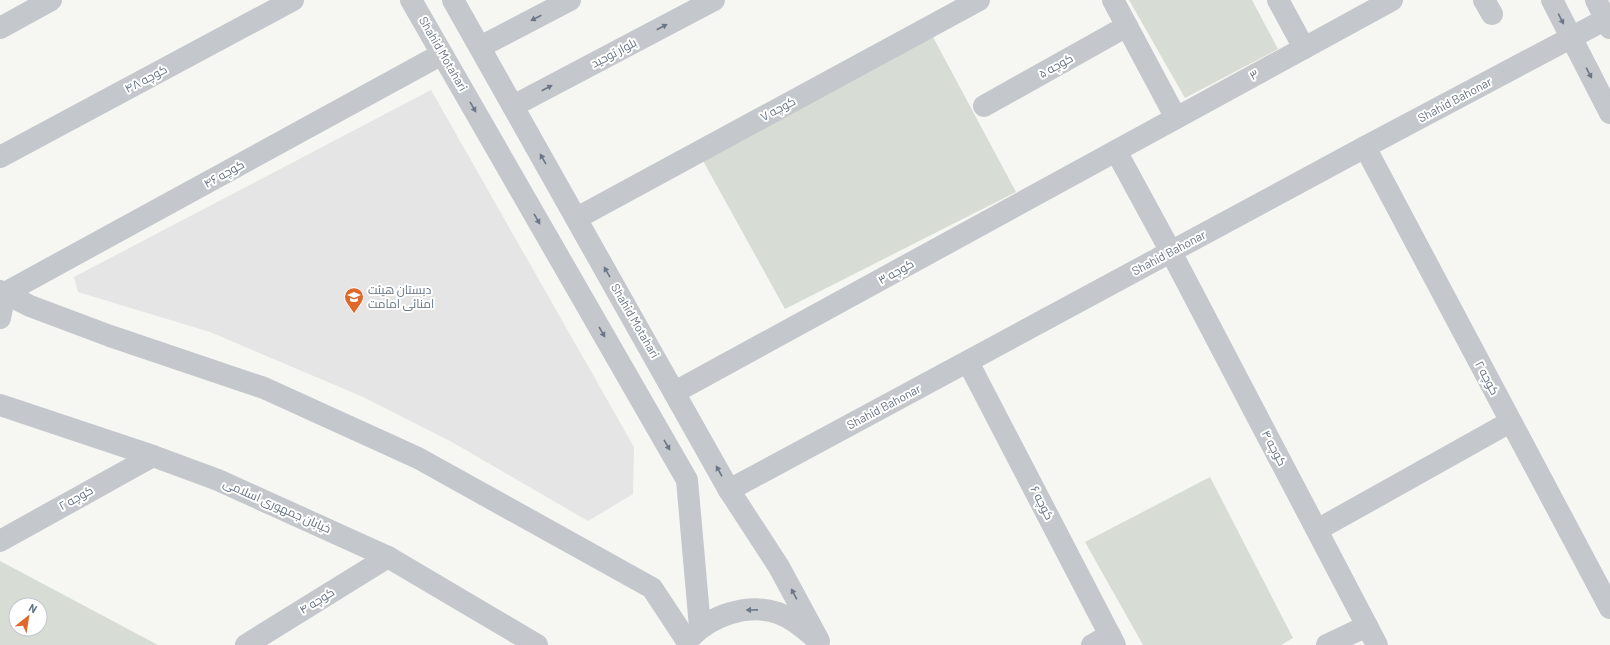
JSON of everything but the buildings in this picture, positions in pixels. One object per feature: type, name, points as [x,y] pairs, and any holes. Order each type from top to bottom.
[{"type":"street","points":[[0,28],[51,0]]},
{"type":"street","name":"کوچه ۴۸","points":[[0,157],[293,0]]},
{"type":"street","name":"Shahid Motahari","points":[[412,0],[687,480],[690,638]]},
{"type":"street","name":"Shahid Motahari","points":[[453,0],[729,490],[779,567],[820,643]]},
{"type":"street","points":[[480,47],[570,0]]},
{"type":"street","name":"بلوار توحید","points":[[513,106],[714,0]]},
{"type":"street","name":"کوچه ۷","points":[[576,218],[979,0]]},
{"type":"street","points":[[1113,0],[1176,118]]},
{"type":"street","points":[[1278,0],[1304,48]]},
{"type":"street","name":"۳","points":[[1116,151],[1392,0]]},
{"type":"street","points":[[1552,0],[1610,113]]},
{"type":"street","points":[[1596,0],[1609,22]]},
{"type":"street","name":"Shahid Bahonar","points":[[729,490],[1365,147],[1571,38],[1609,22]]},
{"type":"street","name":"کوچه ۵","points":[[984,106],[1127,26]]},
{"type":"street","name":"کوچه ۴۶","points":[[2,292],[442,54]]},
{"type":"street","name":"کوچه ۲","points":[[1365,147],[1610,608]]},
{"type":"street","name":"کوچه ۴","points":[[1116,151],[1171,252],[1377,645]]},
{"type":"street","name":"کوچه ۳","points":[[675,392],[1116,151]]},
{"type":"street","points":[[0,318],[2,292],[30,306],[110,336],[264,388],[418,458],[652,588],[690,638],[728,613],[753,609],[778,613],[800,624],[820,643]]},
{"type":"street","name":"کوچه ۶","points":[[968,362],[1106,642]]},
{"type":"street","name":"خیابان جمهوری اسلامی","points":[[0,405],[153,456],[218,480],[388,557],[537,645]]},
{"type":"street","points":[[1317,530],[1510,422]]},
{"type":"street","name":"کوچه ۲","points":[[0,541],[153,456]]},
{"type":"street","name":"کوچه ۴","points":[[246,645],[388,557]]},
{"type":"street","points":[[1327,645],[1367,626]]},
{"type":"shaded area","points":[[1129,0],[1252,0],[1278,49],[1185,98]]},
{"type":"shaded area","points":[[933,37],[1016,192],[785,309],[702,159]]},
{"type":"shaded area","name":"دبستان هیئت امنائی امامت","points":[[431,90],[634,447],[633,494],[588,521],[452,442],[361,396],[210,332],[78,292],[74,277]]},
{"type":"shaded area","points":[[1210,477],[1293,638],[1281,645],[1143,645],[1085,542]]},
{"type":"shaded area","points":[[0,561],[158,645],[0,645]]},
{"type":"place","name":"دبستان هیئت امنائی امامت","points":[[354,314]]}]
